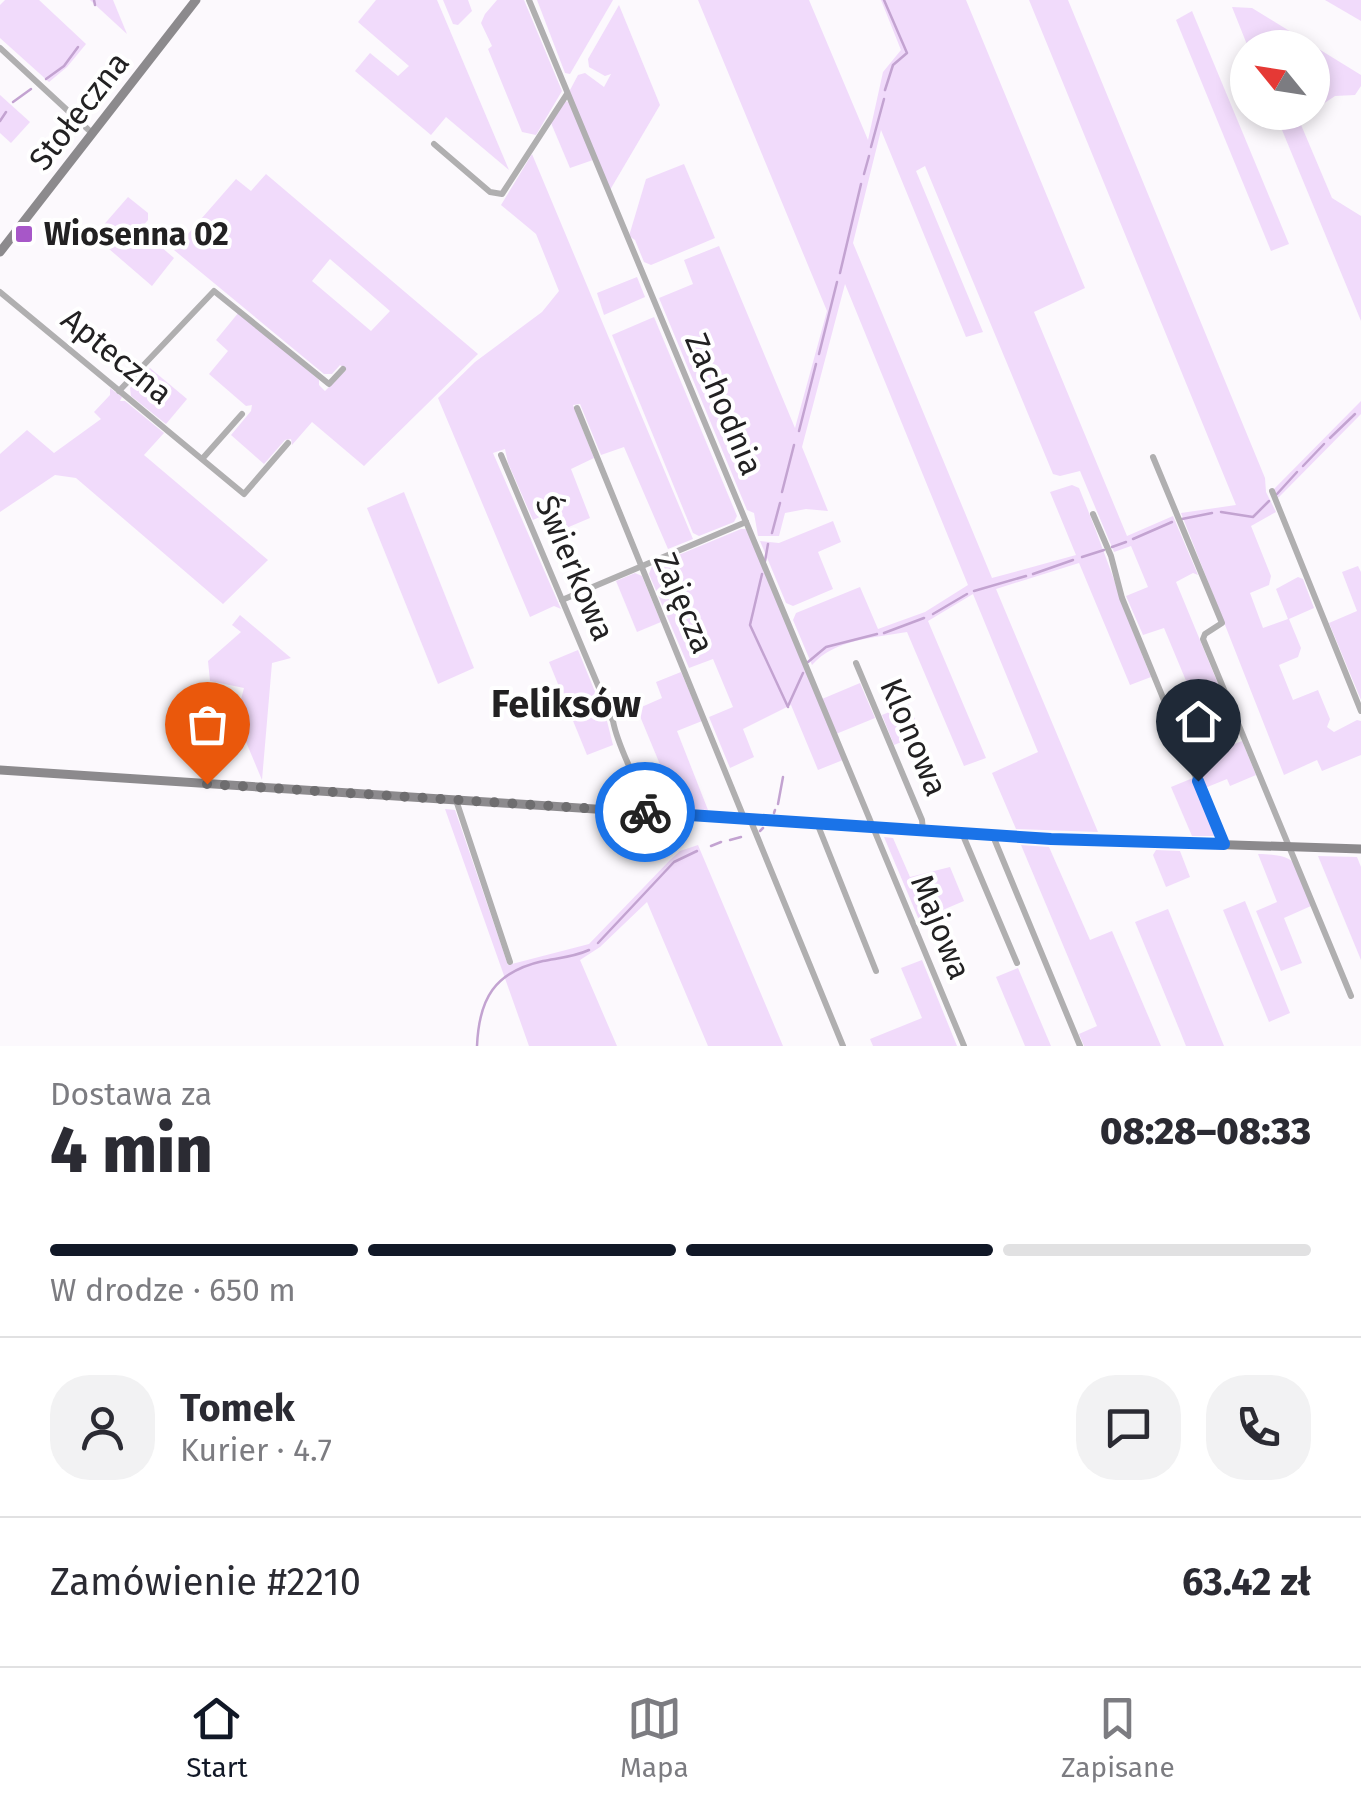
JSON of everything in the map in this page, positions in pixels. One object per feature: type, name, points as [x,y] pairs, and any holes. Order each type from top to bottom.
[{"type":"main road","name":"Stołeczna","points":[[0,252],[196,0]]},
{"type":"main road","points":[[0,770],[993,835],[1361,849]]},
{"type":"street","name":"Zachodnia","points":[[529,0],[872,827]]},
{"type":"street","points":[[0,48],[92,134]]},
{"type":"street","points":[[434,144],[498,195],[506,189],[567,93]]},
{"type":"street","points":[[119,391],[214,290],[328,384],[342,369]]},
{"type":"street","name":"Apteczna","points":[[0,292],[244,494],[288,442]]},
{"type":"street","name":"Zajęcza","points":[[576,408],[843,1046]]},
{"type":"street","points":[[203,459],[242,414]]},
{"type":"street","name":"Świerkowa","points":[[500,455],[613,721],[644,812]]},
{"type":"street","points":[[1153,458],[1222,623],[1203,638],[1352,996]]},
{"type":"street","points":[[1272,492],[1361,711]]},
{"type":"street","points":[[1093,514],[1111,556],[1122,598],[1224,844]]},
{"type":"street","points":[[562,600],[746,522]]},
{"type":"street","name":"Klonowa","points":[[856,663],[924,830]]},
{"type":"street","points":[[456,800],[510,962]]},
{"type":"street","points":[[817,823],[876,970]]},
{"type":"street","name":"Majowa","points":[[872,827],[964,1046]]},
{"type":"street","points":[[962,833],[1017,963]]},
{"type":"street","points":[[993,835],[1080,1046]]},
{"type":"shaded area","points":[[5,0],[39,0],[86,44],[49,82],[0,38],[0,5]]},
{"type":"shaded area","points":[[90,0],[113,0],[127,34]]},
{"type":"shaded area","points":[[376,0],[437,0],[509,170],[446,117],[431,135],[355,71],[370,53],[398,76],[409,66],[358,22]]},
{"type":"shaded area","points":[[443,0],[468,0],[472,11],[458,25],[453,24]]},
{"type":"shaded area","points":[[497,0],[524,0],[562,91],[536,135],[522,132],[488,49],[492,46],[481,23]]},
{"type":"shaded area","points":[[537,0],[613,0],[570,74],[565,73]]},
{"type":"shaded area","points":[[698,0],[809,0],[868,140],[883,72],[901,50],[881,0],[966,0],[1085,288],[1034,312],[1127,536],[1173,516],[1198,575],[1193,573],[1176,582],[1228,708],[1202,719],[1164,628],[1143,635],[1126,596],[1148,587],[1131,546],[1114,552],[1080,471],[1053,474],[925,166],[916,171],[983,332],[966,337],[881,130],[853,243],[992,578],[1076,555],[1050,492],[1072,485],[1079,488],[1151,677],[1130,685],[1079,563],[996,589],[1098,832],[1016,829],[992,773],[1038,752],[973,594],[928,621],[986,758],[964,766],[907,632],[843,645],[812,665],[793,620],[796,613],[860,587],[878,629],[925,612],[968,585],[845,284],[802,447],[828,511],[806,509],[785,513],[779,536],[758,536],[754,513],[747,510],[659,298],[693,284],[684,260],[719,246],[795,428],[827,311]]},
{"type":"shaded area","points":[[1029,0],[1068,0],[1265,478],[1266,492],[1276,512],[1251,526],[1271,576],[1269,585],[1250,593],[1263,628],[1288,619],[1276,589],[1298,577],[1303,579],[1314,608],[1289,619],[1301,648],[1298,657],[1279,665],[1293,700],[1318,690],[1330,719],[1327,727],[1334,732],[1361,721],[1361,755],[1322,771],[1317,760],[1284,775],[1181,513],[1236,505]]},
{"type":"shaded area","points":[[1325,0],[1361,0],[1361,21]]},
{"type":"shaded area","points":[[619,5],[660,105],[610,190],[569,92],[578,75],[585,73],[604,87],[611,74],[605,76],[589,67],[588,59]]},
{"type":"shaded area","points":[[1232,7],[1252,8],[1288,30],[1241,30]]},
{"type":"shaded area","points":[[1192,11],[1230,102],[1230,130],[1242,130],[1289,244],[1271,251],[1176,20]]},
{"type":"shaded area","points":[[1330,56],[1361,75],[1361,86],[1355,95],[1330,99]]},
{"type":"shaded area","points":[[0,95],[30,122],[11,143],[0,133]]},
{"type":"shaded area","points":[[565,101],[569,102],[593,160],[570,168],[551,123]]},
{"type":"shaded area","points":[[1282,130],[1303,130],[1332,198],[1361,216],[1361,321]]},
{"type":"shaded area","points":[[532,154],[693,539],[668,549],[624,447],[601,455],[580,404],[573,405],[594,458],[571,469],[590,518],[564,529],[555,510],[533,520],[505,449],[493,453],[561,609],[554,606],[530,617],[438,398],[475,362],[542,312],[559,291],[536,234],[501,205]]},
{"type":"shaded area","points":[[684,164],[715,238],[651,265],[644,262],[635,240],[629,236],[646,179]]},
{"type":"shaded area","points":[[266,174],[478,354],[364,466],[312,422],[292,445],[291,439],[285,440],[264,464],[231,435],[252,405],[246,406],[209,374],[228,351],[216,340],[239,312],[319,380],[325,391],[346,370],[340,365],[332,374],[324,374],[174,250],[236,179],[251,191]],"holes":[[[330,259],[390,311],[371,331],[312,281]]]},
{"type":"shaded area","points":[[128,197],[148,213],[148,220],[140,229],[174,258],[152,286],[94,236]]},
{"type":"shaded area","points":[[637,277],[645,297],[604,315],[597,293]]},
{"type":"shaded area","points":[[654,317],[737,516],[734,522],[699,536],[693,533],[612,335]]},
{"type":"shaded area","points":[[150,368],[187,399],[166,424],[131,396],[130,388]]},
{"type":"shaded area","points":[[110,388],[122,397],[120,401],[164,433],[144,455],[268,560],[223,604],[76,478],[55,475],[0,512],[0,454],[27,430],[54,453],[101,419],[94,412],[110,395]]},
{"type":"shaded area","points":[[1361,401],[1361,414],[1278,498],[1274,489]]},
{"type":"shaded area","points":[[404,492],[474,668],[438,684],[367,508]]},
{"type":"shaded area","points":[[833,521],[841,542],[818,552],[833,589],[793,606],[786,603],[760,541],[779,543]]},
{"type":"shaded area","points":[[747,529],[843,760],[818,770],[791,705],[743,729],[754,757],[730,768],[709,717],[733,707],[713,659],[689,668],[649,574],[652,566]]},
{"type":"shaded area","points":[[1358,566],[1361,700],[1329,623],[1357,611],[1342,572]]},
{"type":"shaded area","points":[[635,573],[642,576],[661,622],[637,632],[616,581]]},
{"type":"shaded area","points":[[240,615],[291,658],[272,663],[262,780],[236,718],[244,688],[210,681],[208,661],[241,632],[232,625]]},
{"type":"shaded area","points":[[578,650],[613,745],[587,755],[549,662]]},
{"type":"shaded area","points":[[681,672],[702,721],[677,731],[708,810],[678,808],[637,709],[662,698],[656,682]]},
{"type":"shaded area","points":[[860,683],[875,718],[836,734],[822,699]]},
{"type":"shaded area","points":[[909,704],[921,734],[894,745],[882,715]]},
{"type":"shaded area","points":[[1242,741],[1256,775],[1230,786],[1227,779],[1205,788],[1194,760]]},
{"type":"shaded area","points":[[1193,778],[1215,836],[1192,836],[1171,787]]},
{"type":"shaded area","points":[[445,809],[455,810],[508,965],[589,944],[671,859],[698,845],[783,1046],[708,1046],[647,902],[600,947],[580,960],[617,1046],[529,1046]]},
{"type":"shaded area","points":[[884,837],[893,838],[910,877],[950,867],[964,901],[919,920]]},
{"type":"shaded area","points":[[1021,845],[1049,847],[1090,940],[1112,931],[1161,1046],[1084,1046],[1079,1034],[1097,1026]]},
{"type":"shaded area","points":[[1156,850],[1180,851],[1190,877],[1166,887],[1153,855]]},
{"type":"shaded area","points":[[1258,854],[1291,860],[1300,872],[1311,906],[1284,918],[1302,963],[1281,971],[1256,911],[1277,902]]},
{"type":"shaded area","points":[[1318,856],[1357,857],[1361,867],[1361,960]]},
{"type":"shaded area","points":[[1245,901],[1290,1013],[1269,1022],[1223,910]]},
{"type":"shaded area","points":[[1168,909],[1224,1046],[1186,1046],[1135,922]]},
{"type":"shaded area","points":[[922,960],[957,1046],[873,1046],[870,1039],[922,1018],[901,968]]},
{"type":"shaded area","points":[[1018,968],[1051,1046],[1025,1046],[996,977]]},
{"type":"waterway","points":[[94,0],[95,5]]},
{"type":"waterway","points":[[884,0],[907,53],[893,65],[885,90]]},
{"type":"waterway","points":[[46,79],[64,66],[78,47]]},
{"type":"waterway","points":[[13,102],[31,89]]},
{"type":"waterway","points":[[871,147],[884,99]]},
{"type":"waterway","points":[[0,121],[6,112]]},
{"type":"waterway","points":[[864,174],[869,156]]},
{"type":"waterway","points":[[840,273],[861,184]]},
{"type":"waterway","points":[[819,354],[837,282]]},
{"type":"waterway","points":[[799,431],[816,364]]},
{"type":"waterway","points":[[1330,438],[1355,414]]},
{"type":"waterway","points":[[1303,466],[1324,444]]},
{"type":"waterway","points":[[782,492],[794,445]]},
{"type":"waterway","points":[[1277,494],[1297,472]]},
{"type":"waterway","points":[[1221,512],[1253,517],[1269,501]]},
{"type":"waterway","points":[[772,533],[780,503]]},
{"type":"waterway","points":[[1182,519],[1212,513]]},
{"type":"waterway","points":[[1133,539],[1172,522]]},
{"type":"waterway","points":[[1112,547],[1126,542]]},
{"type":"waterway","points":[[765,561],[768,544]]},
{"type":"waterway","points":[[1082,557],[1104,550]]},
{"type":"waterway","points":[[1033,574],[1073,560]]},
{"type":"waterway","points":[[762,574],[750,625],[788,707]]},
{"type":"waterway","points":[[974,591],[1026,576]]},
{"type":"waterway","points":[[933,614],[967,594]]},
{"type":"waterway","points":[[884,633],[924,618]]},
{"type":"waterway","points":[[808,662],[826,647],[877,634]]},
{"type":"waterway","points":[[788,706],[803,673]]},
{"type":"waterway","points":[[778,804],[783,777]]},
{"type":"waterway","points":[[760,831],[763,828]]},
{"type":"waterway","points":[[730,840],[741,837]]},
{"type":"waterway","points":[[711,846],[721,842]]},
{"type":"waterway","points":[[598,943],[674,862],[697,851]]},
{"type":"waterway","points":[[477,1046],[481,1014],[501,980],[526,966],[589,950]]},
{"type":"way so far","points":[[207,784],[645,812]]},
{"type":"place","name":"Wiosenna 02","points":[[24,234]]},
{"type":"district","name":"Feliksów","points":[[566,704]]},
{"type":"route","points":[[645,812],[1051,839],[1224,844],[1198,781]]}]
